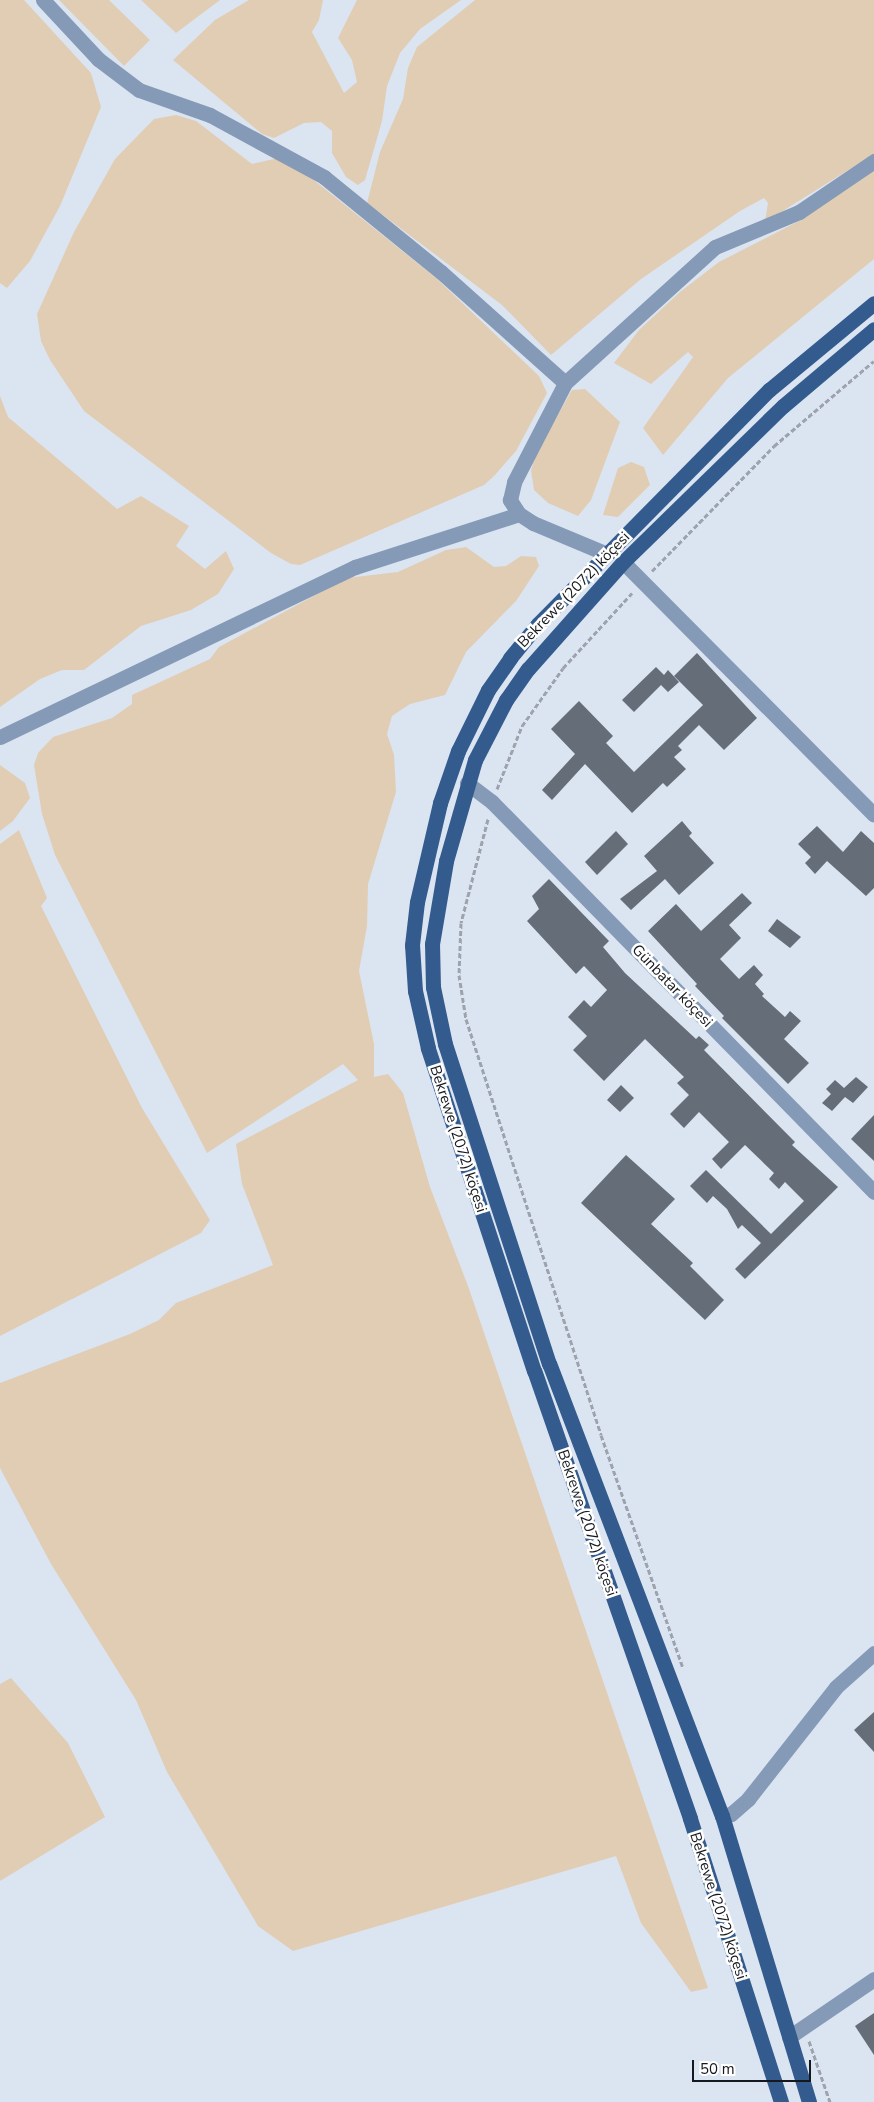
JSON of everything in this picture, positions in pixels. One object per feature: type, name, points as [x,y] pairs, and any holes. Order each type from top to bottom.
[{"type":"main road","name":"Bekrewe (2072) köçesi","points":[[781,2102],[690,1818],[534,1371],[428,1048],[415,991],[412,945],[417,902],[440,803],[458,751],[488,690],[510,658],[538,624],[769,390],[874,303]]},
{"type":"main road","name":"Bekrewe (2072) köçesi","points":[[809,2102],[722,1816],[549,1364],[445,1044],[433,987],[432,944],[446,861],[467,783],[476,760],[506,700],[528,668],[622,562],[783,406],[874,329]]},
{"type":"street","points":[[43,0],[98,59],[139,90],[210,115],[324,177],[441,272],[564,383]]},
{"type":"street","points":[[607,554],[533,524],[519,514],[510,500],[514,482],[564,383],[714,247],[799,212],[874,161]]},
{"type":"street","points":[[0,737],[355,567],[519,514]]},
{"type":"street","points":[[622,562],[644,580],[874,815]]},
{"type":"street","name":"Günbatar köçesi","points":[[467,783],[492,802],[874,1192]]},
{"type":"street","points":[[722,1816],[732,1814],[748,1799],[836,1687],[874,1653]]},
{"type":"street","points":[[789,2037],[874,1979]]},
{"type":"path","points":[[685,1674],[645,1553],[601,1435],[466,1019],[459,975],[461,923],[492,802],[522,726],[563,668],[644,580],[774,446],[874,361]]},
{"type":"path","points":[[803,2026],[830,2102]]},
{"type":"shaded area","points":[[0,0],[24,0],[91,73],[101,107],[60,206],[30,261],[7,288],[0,283]]},
{"type":"shaded area","points":[[59,0],[109,0],[150,40],[124,66]]},
{"type":"shaded area","points":[[141,0],[220,0],[176,33]]},
{"type":"shaded area","points":[[249,0],[323,0],[319,20],[312,32],[344,93],[357,82],[352,60],[338,38],[357,0],[461,0],[420,29],[400,53],[387,86],[382,121],[365,180],[358,185],[346,177],[332,153],[332,131],[321,122],[304,123],[274,138],[262,134],[173,60],[215,20]]},
{"type":"shaded area","points":[[475,0],[874,0],[874,154],[765,222],[768,203],[764,198],[740,211],[641,279],[551,355],[502,305],[367,203],[380,152],[403,99],[408,68],[417,47]]},
{"type":"shaded area","points":[[176,115],[196,121],[252,164],[278,158],[300,169],[436,278],[539,376],[547,393],[516,451],[484,485],[300,565],[291,564],[271,553],[84,411],[50,360],[41,341],[37,314],[74,232],[115,159],[154,119]]},
{"type":"shaded area","points":[[874,169],[874,259],[728,378],[663,455],[643,428],[693,357],[688,352],[651,384],[614,363],[639,330],[680,292],[719,262],[801,220]]},
{"type":"shaded area","points":[[585,389],[620,422],[591,500],[578,516],[548,503],[534,490],[531,470],[537,451],[572,390]]},
{"type":"shaded area","points":[[0,396],[8,417],[117,509],[141,496],[189,526],[176,546],[205,569],[226,551],[234,569],[218,594],[191,610],[141,626],[84,670],[62,670],[40,679],[0,707]]},
{"type":"shaded area","points":[[631,462],[644,467],[650,485],[618,517],[603,515],[618,468]]},
{"type":"shaded area","points":[[466,547],[494,567],[506,566],[521,556],[536,557],[539,566],[516,601],[466,652],[445,695],[410,704],[392,716],[387,734],[394,755],[396,792],[368,884],[367,926],[359,971],[374,1044],[374,1077],[388,1074],[403,1093],[430,1187],[468,1286],[708,1988],[691,1992],[641,1923],[616,1856],[293,1951],[258,1926],[167,1772],[136,1700],[51,1564],[0,1468],[0,1383],[130,1334],[159,1320],[176,1303],[273,1265],[242,1184],[236,1144],[358,1080],[343,1064],[207,1153],[55,855],[42,814],[34,765],[38,753],[53,737],[112,718],[132,704],[132,695],[210,659],[219,647],[347,578],[398,572],[446,550]]},
{"type":"shaded area","points":[[0,765],[25,783],[30,798],[13,821],[0,831]]},
{"type":"shaded area","points":[[19,830],[47,898],[41,906],[142,1108],[210,1220],[201,1233],[0,1336],[0,844]]},
{"type":"shaded area","points":[[11,1678],[68,1743],[105,1817],[0,1881],[0,1684]]},
{"type":"building","points":[[697,653],[757,718],[724,750],[699,725],[678,746],[682,750],[674,757],[686,769],[667,787],[663,783],[632,813],[585,764],[552,800],[542,790],[575,754],[551,729],[579,701],[613,736],[606,743],[634,772],[703,705],[674,676]]},
{"type":"building","points":[[656,667],[664,675],[668,670],[679,682],[668,692],[661,685],[634,712],[622,700]]},
{"type":"building","points":[[682,821],[692,833],[689,836],[714,863],[679,895],[665,879],[631,910],[620,899],[657,871],[644,856]]},
{"type":"building","points":[[817,826],[843,852],[861,831],[874,843],[874,888],[866,896],[827,861],[815,874],[805,863],[811,857],[798,844]]},
{"type":"building","points":[[616,831],[628,844],[597,875],[585,862]]},
{"type":"building","points":[[549,879],[609,941],[603,947],[625,973],[696,1039],[699,1036],[709,1045],[704,1050],[795,1142],[792,1145],[838,1187],[745,1279],[735,1269],[761,1243],[742,1225],[738,1229],[727,1209],[713,1196],[707,1203],[690,1186],[706,1170],[771,1234],[804,1201],[785,1182],[779,1189],[769,1179],[774,1173],[745,1145],[721,1169],[712,1159],[729,1142],[699,1112],[684,1128],[670,1114],[689,1095],[677,1083],[684,1077],[645,1039],[604,1081],[573,1050],[587,1036],[568,1017],[584,1000],[591,1007],[607,990],[584,966],[576,974],[527,921],[539,909],[532,896]]},
{"type":"building","points":[[742,893],[752,903],[729,925],[741,938],[720,959],[739,979],[754,965],[763,975],[755,984],[764,994],[762,996],[785,1017],[790,1011],[801,1021],[784,1039],[809,1063],[788,1084],[722,1018],[724,1016],[695,986],[697,984],[648,931],[676,904],[701,931]]},
{"type":"building","points":[[777,919],[801,937],[790,948],[768,931]]},
{"type":"building","points":[[856,1077],[868,1087],[853,1103],[845,1097],[832,1111],[822,1103],[831,1094],[826,1089],[835,1080],[844,1088]]},
{"type":"building","points":[[621,1085],[634,1098],[620,1112],[607,1100]]},
{"type":"building","points":[[874,1115],[874,1161],[851,1139]]},
{"type":"building","points":[[626,1155],[675,1199],[651,1224],[693,1263],[690,1266],[724,1300],[705,1320],[581,1203]]},
{"type":"building","points":[[874,1712],[874,1752],[854,1730]]},
{"type":"building","points":[[874,2013],[874,2055],[855,2026]]}]
